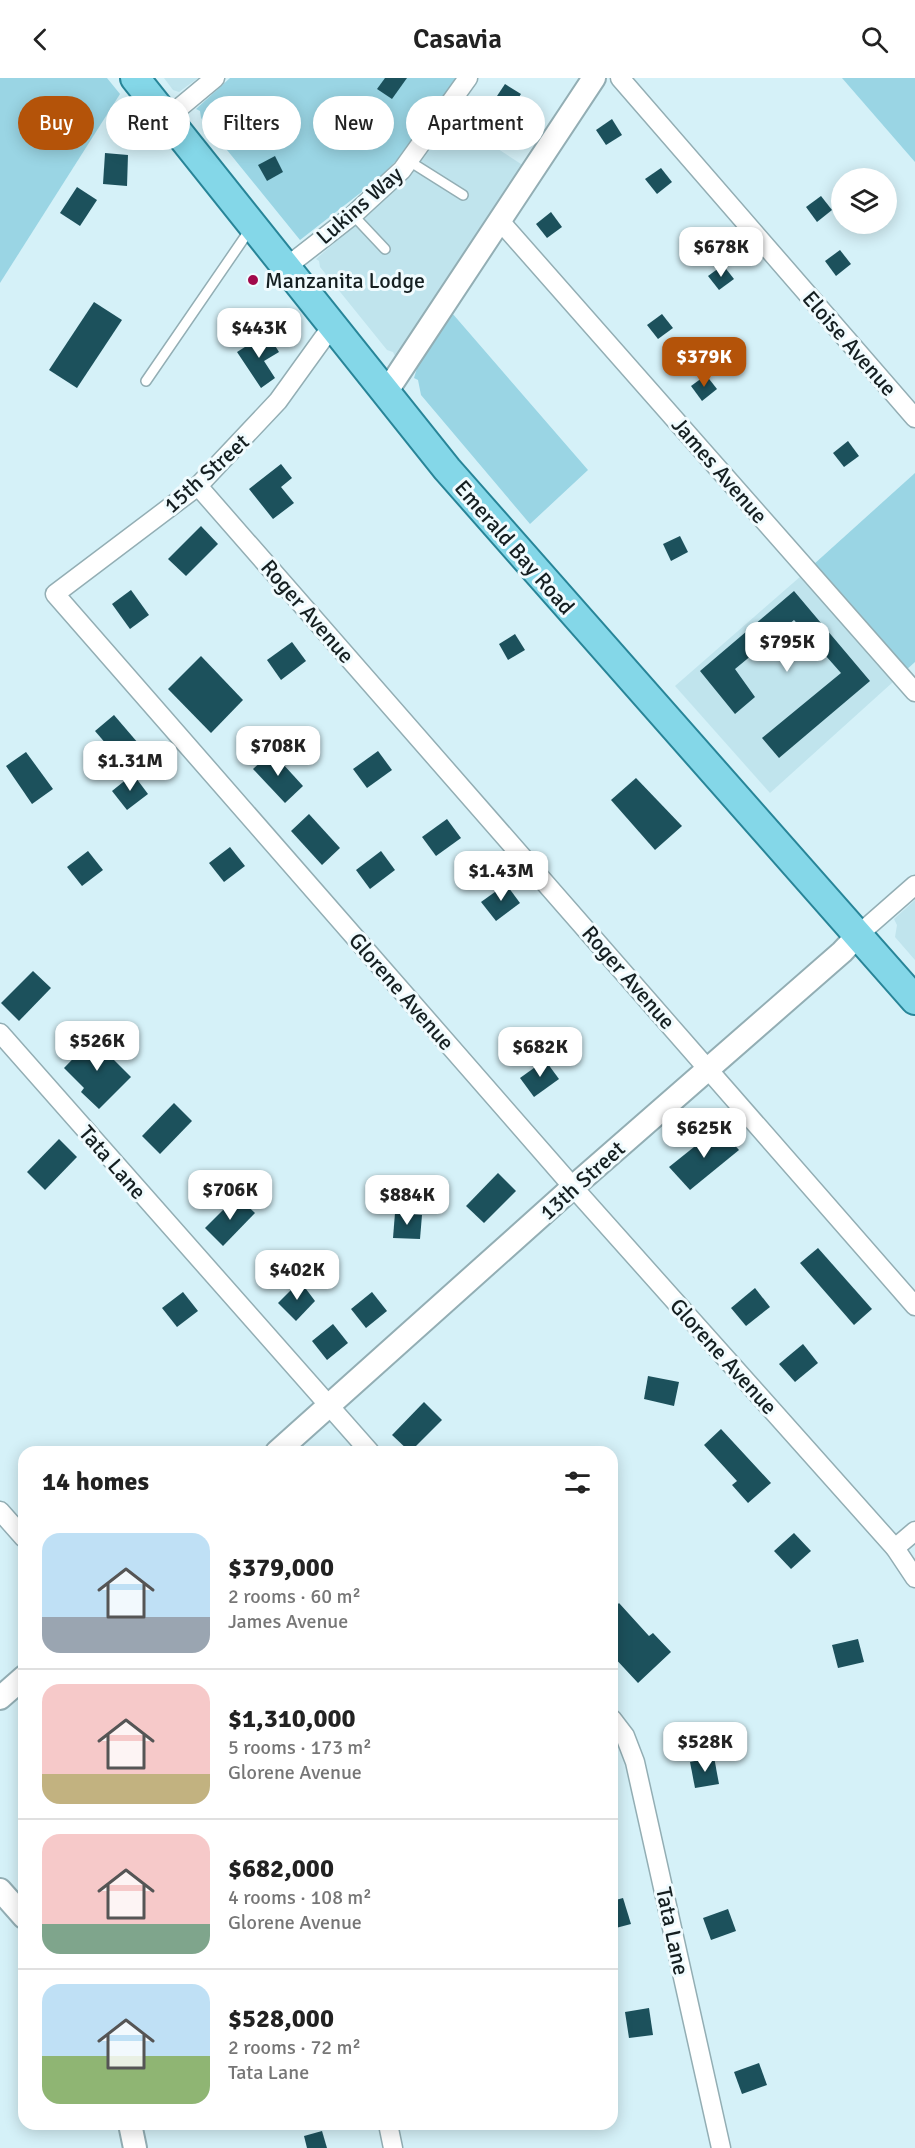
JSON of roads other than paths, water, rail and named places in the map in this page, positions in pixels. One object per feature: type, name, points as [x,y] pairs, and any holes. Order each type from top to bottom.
[{"type":"main road","name":"Emerald Bay Road","points":[[135,78],[149,96]]},
{"type":"main road","name":"Emerald Bay Road","points":[[190,147],[447,469],[915,1000]]},
{"type":"street","points":[[190,99],[215,78]]},
{"type":"street","name":"Lukins Way","points":[[285,268],[353,215],[409,161],[468,78]]},
{"type":"street","points":[[385,394],[594,78]]},
{"type":"street","name":"Eloise Avenue","points":[[620,78],[915,418]]},
{"type":"street","name":"James Avenue","points":[[500,221],[915,692]]},
{"type":"street","name":"15th Street","points":[[55,594],[198,486],[278,401],[332,326]]},
{"type":"street","name":"Roger Avenue","points":[[198,486],[915,1306]]},
{"type":"street","name":"Glorene Avenue","points":[[55,594],[573,1187],[895,1548],[915,1578]]},
{"type":"street","name":"13th Street","points":[[284,1446],[708,1067],[842,952],[858,935],[913,891]]},
{"type":"street","name":"Tata Lane","points":[[0,1033],[365,1446]]},
{"type":"street","points":[[0,1510],[18,1531]]},
{"type":"street","points":[[895,1548],[915,1531]]},
{"type":"street","points":[[0,1698],[18,1682]]},
{"type":"street","name":"Tata Lane","points":[[618,1727],[625,1736],[635,1762],[721,2148]]},
{"type":"street","points":[[0,1890],[18,1910]]},
{"type":"street","points":[[131,2130],[135,2148]]},
{"type":"street","points":[[389,2130],[393,2148]]},
{"type":"lane","points":[[409,161],[463,195]]},
{"type":"lane","points":[[353,215],[385,249]]},
{"type":"lane","points":[[146,381],[252,226]]},
{"type":"place","name":"Manzanita Lodge","points":[[253,280]]}]
